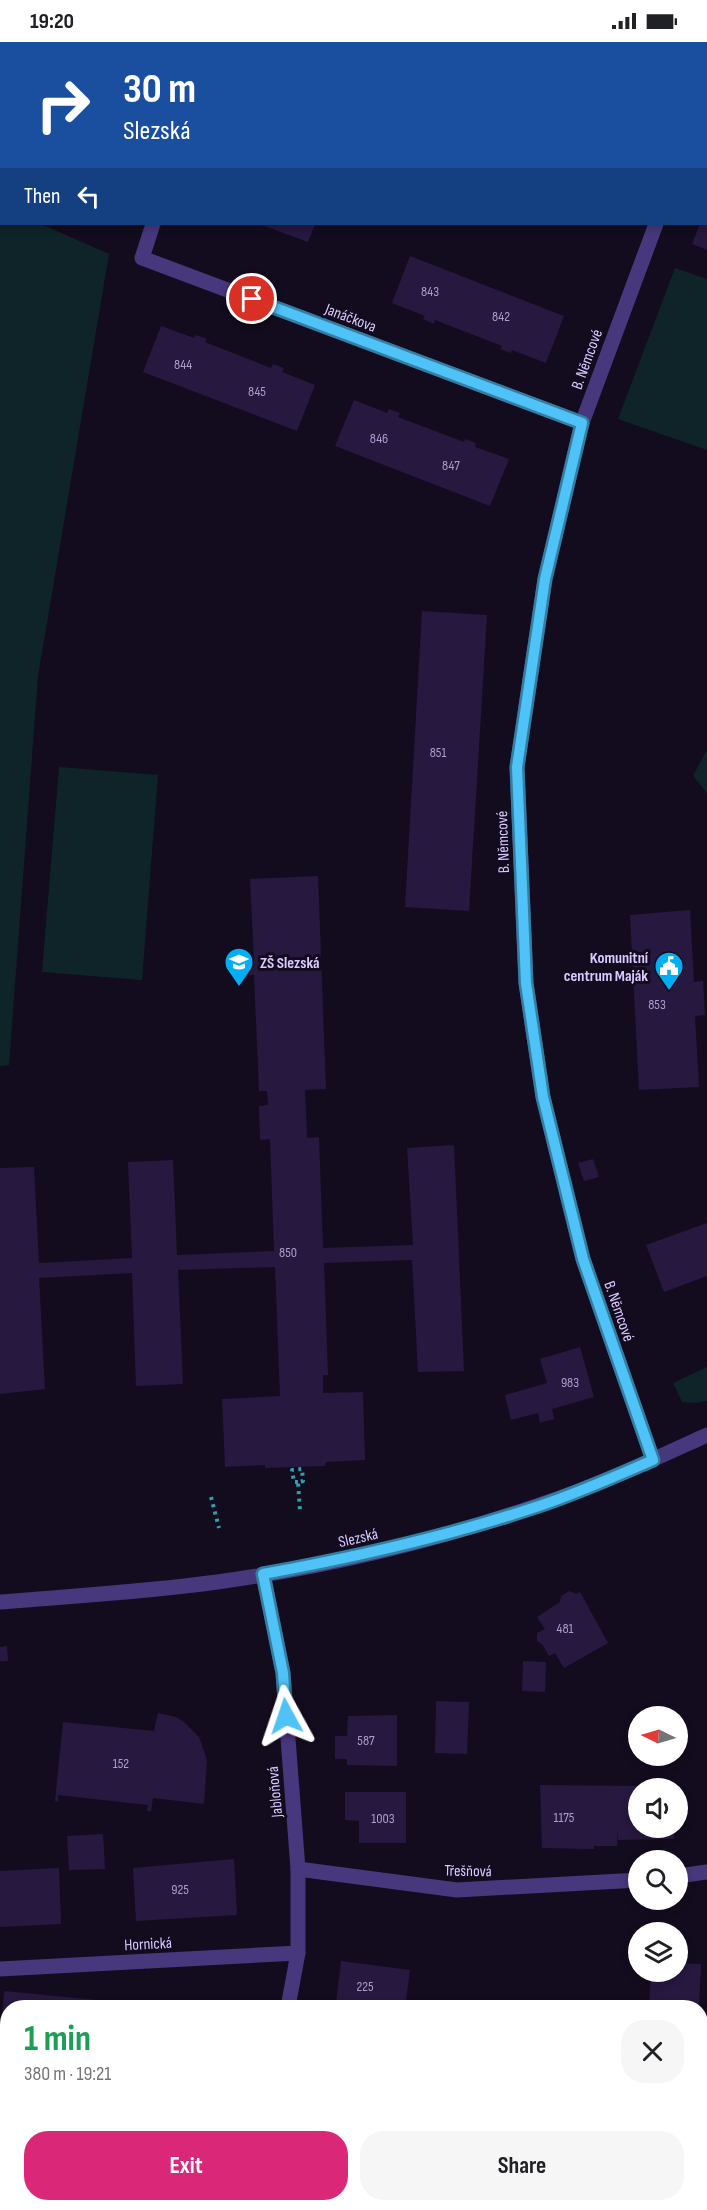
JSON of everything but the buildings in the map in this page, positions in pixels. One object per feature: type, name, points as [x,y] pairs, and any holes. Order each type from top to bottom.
[{"type":"street","name":"Janáčkova","points":[[153,225],[142,258],[582,423]]},
{"type":"street","name":"B. Němcové","points":[[653,1460],[583,1259],[543,1097],[526,983],[517,767],[545,579],[582,423],[656,225]]},
{"type":"street","name":"Slezská","points":[[0,1602],[180,1586],[349,1558],[486,1522],[587,1488],[707,1435]]},
{"type":"street","name":"Jabloňová","points":[[263,1574],[283,1673],[298,1869],[298,1953],[289,2000]]},
{"type":"street","name":"Třešňová","points":[[298,1869],[457,1890],[628,1881]]},
{"type":"street","points":[[688,1875],[707,1872]]},
{"type":"street","name":"Hornická","points":[[0,1969],[298,1953]]},
{"type":"path","points":[[296,1468],[292,1470],[294,1482],[298,1482],[300,1511]]},
{"type":"path","points":[[212,1497],[219,1528]]},
{"type":"green space","points":[[0,225],[43,225],[109,254],[38,676],[9,1065],[0,1066]]},
{"type":"green space","points":[[675,268],[707,279],[707,450],[618,419]]},
{"type":"green space","points":[[707,749],[707,793],[693,776]]},
{"type":"green space","points":[[59,767],[158,775],[142,980],[42,972]]},
{"type":"green space","points":[[707,1367],[707,1401],[682,1402],[673,1383]]},
{"type":"place","name":"ZŠ Slezská","points":[[239,988]]},
{"type":"place","name":"Komunitní centrum Maják","points":[[669,992]]},
{"type":"route","points":[[252,299],[582,423],[545,579],[517,767],[526,983],[543,1097],[583,1259],[653,1460],[587,1488],[486,1522],[349,1558],[263,1574],[283,1673],[286,1716]]}]
